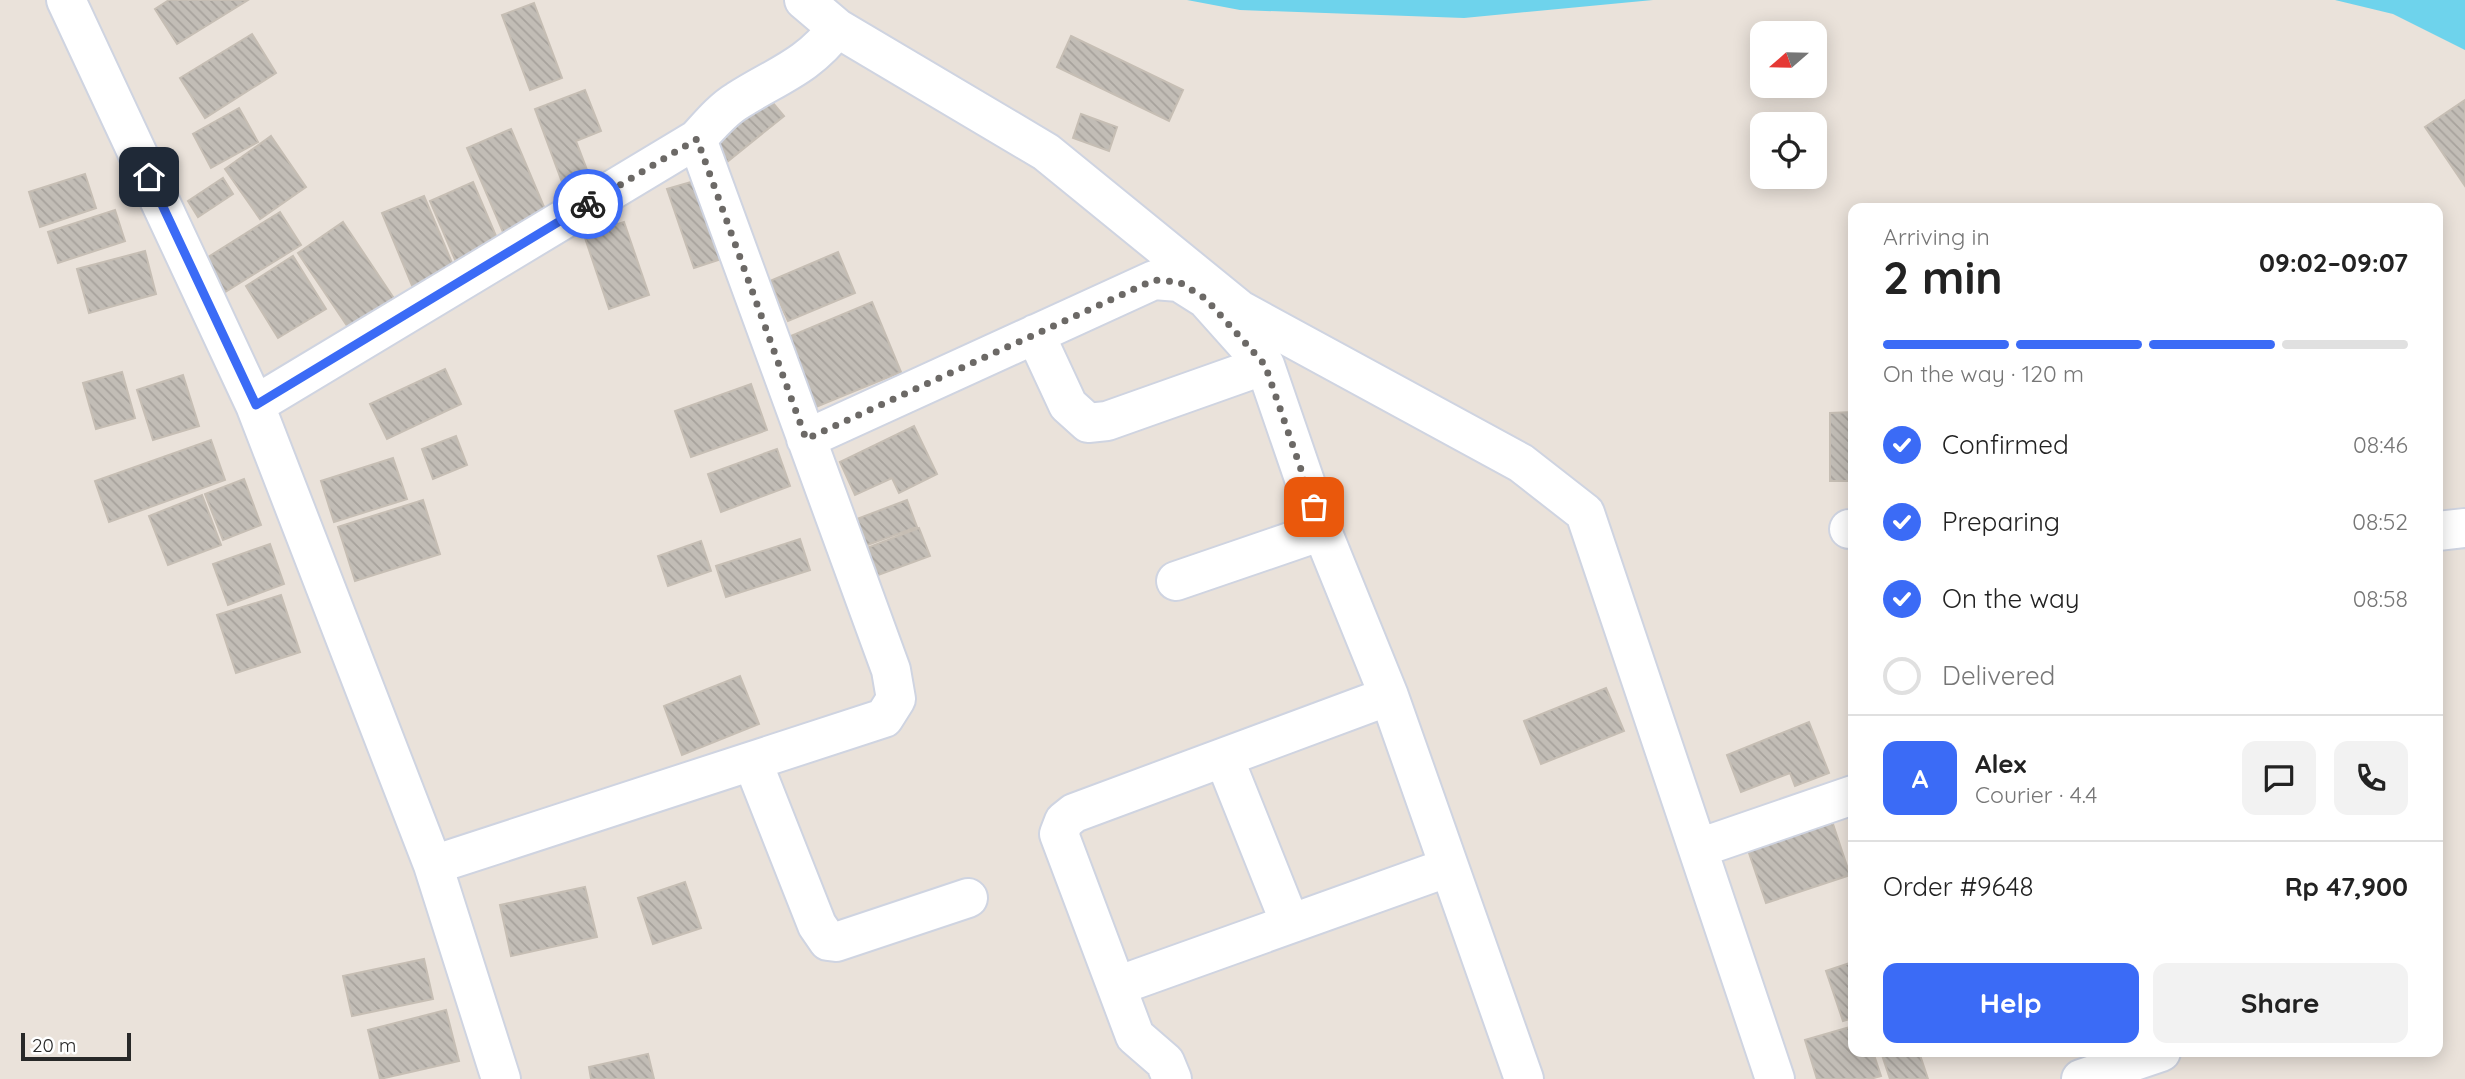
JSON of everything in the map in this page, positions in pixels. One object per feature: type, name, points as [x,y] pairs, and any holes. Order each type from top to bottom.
[{"type":"street","points":[[66,0],[256,405],[433,865],[502,1079]]},
{"type":"street","points":[[804,0],[838,28],[1046,152],[1240,310],[1521,463],[1585,513],[1775,1079]]},
{"type":"street","points":[[256,405],[697,139],[734,102],[813,57],[838,28]]},
{"type":"street","points":[[433,865],[884,718],[895,699],[891,670],[697,139]]},
{"type":"street","points":[[806,439],[1154,280],[1179,282],[1206,299],[1265,365],[1322,531],[1389,696],[1524,1079]]},
{"type":"street","points":[[1035,334],[1068,404],[1088,423],[1107,421],[1265,365]]},
{"type":"street","points":[[2443,530],[2465,528]]},
{"type":"street","points":[[1176,581],[1322,531]]},
{"type":"street","points":[[1172,1079],[1165,1062],[1135,1037],[1059,834],[1064,821],[1074,813],[1389,696]]},
{"type":"street","points":[[1224,758],[1290,923]]},
{"type":"street","points":[[752,763],[817,925],[828,941],[836,942],[968,898]]},
{"type":"street","points":[[1699,848],[1848,797]]},
{"type":"street","points":[[1117,986],[1449,867]]},
{"type":"street","points":[[2081,1079],[2146,1057]]},
{"type":"water","points":[[1187,0],[1653,0],[1464,18],[1240,10]]},
{"type":"water","points":[[2335,0],[2465,0],[2465,50],[2393,14]]},
{"type":"building","points":[[169,0],[248,0],[177,44],[155,9]]},
{"type":"building","points":[[534,3],[562,78],[530,90],[502,15]]},
{"type":"building","points":[[252,34],[276,73],[205,118],[180,78]]},
{"type":"building","points":[[1071,36],[1183,90],[1169,121],[1057,67]]},
{"type":"building","points":[[585,90],[601,131],[576,141],[595,191],[569,201],[535,109]]},
{"type":"building","points":[[762,90],[784,116],[722,166],[701,140]]},
{"type":"building","points":[[2465,100],[2465,186],[2425,127]]},
{"type":"building","points":[[239,108],[258,142],[211,168],[193,134]]},
{"type":"building","points":[[1081,114],[1117,127],[1109,151],[1073,138]]},
{"type":"building","points":[[511,129],[550,221],[506,239],[467,148]]},
{"type":"building","points":[[271,136],[306,187],[260,219],[225,169]]},
{"type":"building","points":[[85,174],[96,208],[40,227],[29,192]]},
{"type":"building","points":[[223,178],[233,194],[198,217],[188,201]]},
{"type":"building","points":[[698,180],[724,258],[694,268],[667,189]]},
{"type":"building","points":[[473,182],[499,243],[456,262],[430,201]]},
{"type":"building","points":[[424,196],[455,270],[413,288],[382,213]]},
{"type":"building","points":[[115,210],[125,241],[58,263],[48,232]]},
{"type":"building","points":[[280,212],[301,245],[225,292],[205,259]]},
{"type":"building","points":[[343,222],[395,300],[350,330],[298,253]]},
{"type":"building","points":[[624,222],[649,295],[609,309],[584,235]]},
{"type":"building","points":[[145,251],[156,294],[89,313],[77,269]]},
{"type":"building","points":[[838,252],[855,293],[788,321],[770,281]]},
{"type":"building","points":[[293,256],[326,309],[278,338],[246,286]]},
{"type":"building","points":[[872,302],[901,372],[816,407],[786,338]]},
{"type":"building","points":[[445,369],[461,404],[387,439],[370,404]]},
{"type":"building","points":[[122,372],[135,418],[96,429],[83,383]]},
{"type":"building","points":[[183,375],[199,426],[153,440],[137,390]]},
{"type":"building","points":[[751,384],[767,430],[691,457],[675,411]]},
{"type":"building","points":[[1848,412],[1848,481],[1830,481],[1830,413]]},
{"type":"building","points":[[914,426],[937,474],[899,493],[892,478],[855,495],[840,462]]},
{"type":"building","points":[[456,436],[467,465],[433,479],[422,449]]},
{"type":"building","points":[[211,440],[225,480],[109,522],[95,481]]},
{"type":"building","points":[[777,449],[790,486],[721,512],[708,474]]},
{"type":"building","points":[[393,458],[407,499],[334,522],[321,481]]},
{"type":"building","points":[[244,479],[261,525],[223,540],[205,494]]},
{"type":"building","points":[[202,495],[221,545],[168,565],[149,516]]},
{"type":"building","points":[[423,500],[440,554],[355,581],[338,527]]},
{"type":"building","points":[[907,500],[917,527],[851,551],[841,525]]},
{"type":"building","points":[[919,528],[930,556],[870,578],[859,551]]},
{"type":"building","points":[[800,539],[810,570],[726,597],[716,566]]},
{"type":"building","points":[[701,541],[711,571],[668,586],[658,556]]},
{"type":"building","points":[[270,544],[284,584],[228,605],[213,564]]},
{"type":"building","points":[[281,595],[300,652],[236,673],[217,615]]},
{"type":"building","points":[[740,676],[759,724],[682,755],[664,706]]},
{"type":"building","points":[[1606,688],[1624,731],[1541,764],[1524,721]]},
{"type":"building","points":[[1809,722],[1829,773],[1795,786],[1790,773],[1741,792],[1727,755]]},
{"type":"building","points":[[1831,818],[1848,876],[1766,903],[1747,847]]},
{"type":"building","points":[[685,882],[701,928],[653,944],[638,898]]},
{"type":"building","points":[[585,887],[597,937],[511,956],[500,905]]},
{"type":"building","points":[[424,959],[433,999],[352,1016],[343,976]]},
{"type":"building","points":[[1848,964],[1848,1020],[1843,1021],[1826,971]]},
{"type":"building","points":[[446,1010],[459,1061],[380,1079],[368,1030]]},
{"type":"building","points":[[1848,1027],[1848,1057],[1875,1057],[1881,1076],[1870,1079],[1817,1079],[1805,1040]]},
{"type":"building","points":[[648,1054],[654,1079],[591,1079],[589,1067]]},
{"type":"building","points":[[1883,1057],[1921,1057],[1928,1079],[1890,1079]]},
{"type":"way so far","points":[[588,204],[697,139],[806,439],[1154,280],[1179,282],[1206,299],[1265,365],[1314,507]]},
{"type":"route","points":[[149,177],[256,405],[588,204]]}]
